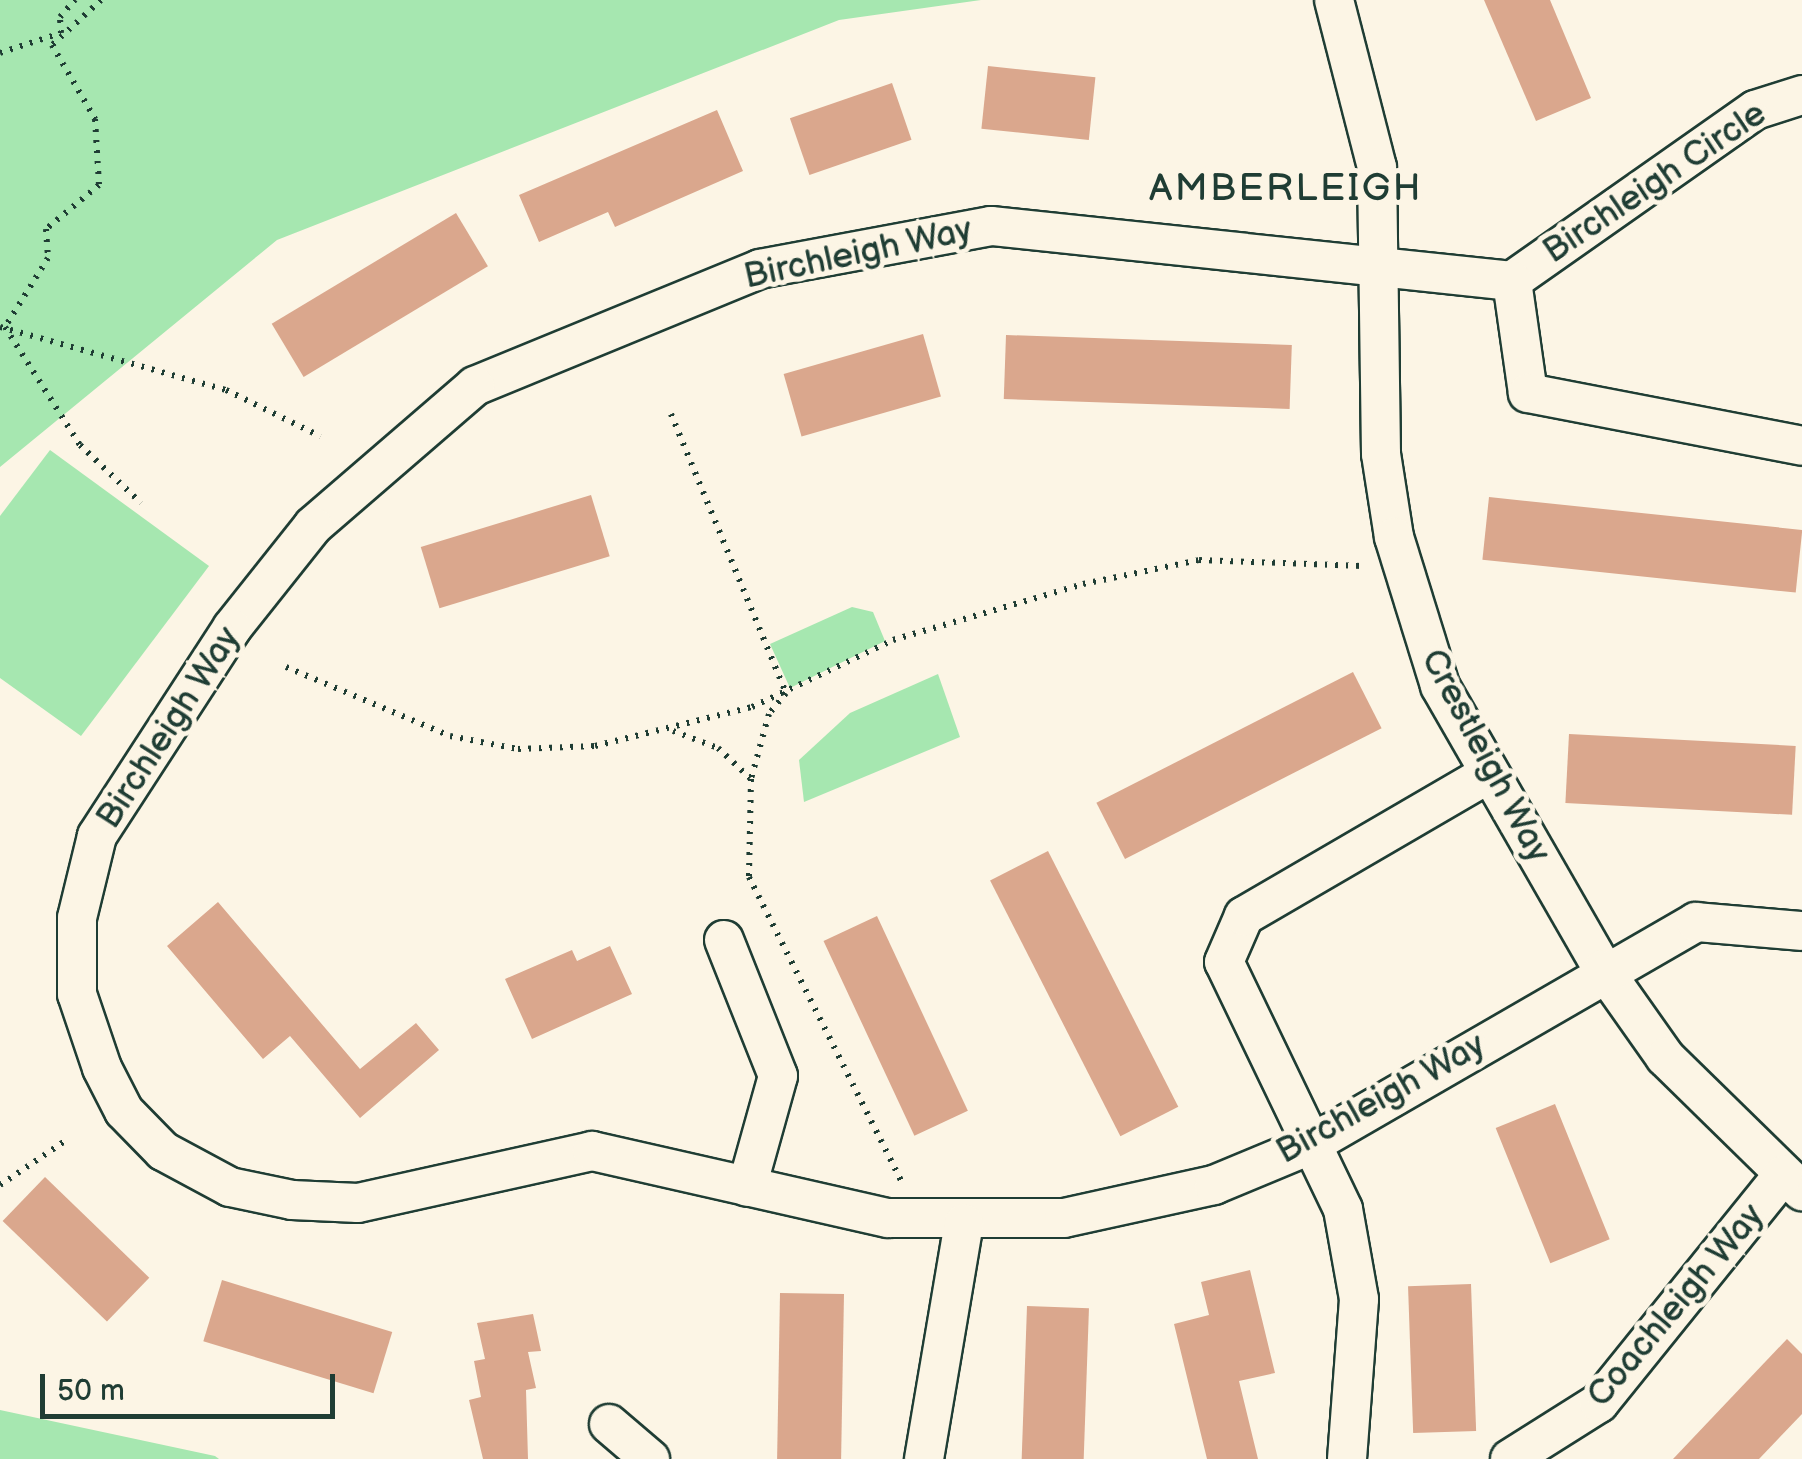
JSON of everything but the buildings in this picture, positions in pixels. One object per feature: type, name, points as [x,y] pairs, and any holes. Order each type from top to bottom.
[{"type":"street","name":"Crestleigh Way","points":[[1334,0],[1368,114],[1380,268],[1382,454],[1394,537],[1440,686],[1604,969],[1665,1056],[1792,1183]]},
{"type":"street","name":"Birchleigh Circle","points":[[1380,268],[1512,281],[1756,110],[1802,95]]},
{"type":"street","name":"Birchleigh Way","points":[[1380,268],[991,226],[760,269],[476,386],[313,526],[232,628],[98,836],[77,918],[77,994],[124,1111],[163,1151],[230,1187],[358,1203],[592,1150],[888,1218],[964,1222],[1113,1211],[1214,1185],[1310,1145],[1604,969],[1696,922],[1802,931]]},
{"type":"street","name":"Birchleigh Circle","points":[[1512,281],[1528,393],[1802,446]]},
{"type":"street","points":[[1347,1459],[1359,1299],[1343,1209],[1224,962],[1244,916],[1488,774]]},
{"type":"street","points":[[724,940],[778,1076],[747,1188]]},
{"type":"street","name":"Coachleigh Way","points":[[1510,1459],[1599,1403],[1792,1183]]},
{"type":"street","points":[[924,1459],[964,1222]]},
{"type":"street","points":[[609,1424],[650,1459]]},
{"type":"path","points":[[62,33],[60,17],[75,0]]},
{"type":"path","points":[[3,327],[48,258],[46,229],[98,185],[102,170],[95,119],[52,45],[101,0]]},
{"type":"path","points":[[0,54],[62,33]]},
{"type":"path","points":[[3,327],[226,390],[320,436]]},
{"type":"path","points":[[3,327],[80,444],[141,503]]},
{"type":"path","points":[[671,414],[786,692]]},
{"type":"path","points":[[286,667],[403,723],[518,749],[673,731],[786,692],[893,640],[1156,566],[1362,566]]},
{"type":"path","points":[[786,692],[770,714],[750,779],[749,877],[759,906],[902,1183]]},
{"type":"path","points":[[673,731],[718,748],[750,779]]},
{"type":"path","points":[[0,1185],[68,1140]]},
{"type":"green space","points":[[0,0],[981,0],[839,20],[277,240],[0,467]]},
{"type":"green space","points":[[50,450],[209,566],[81,736],[0,678],[0,516]]},
{"type":"green space","points":[[852,607],[873,612],[885,641],[790,688],[770,644]]},
{"type":"green space","points":[[938,674],[960,737],[804,802],[799,760],[850,713]]},
{"type":"green space","points":[[0,1410],[215,1456],[219,1459],[0,1459]]},
{"type":"district","name":"AMBERLEIGH","points":[[1286,189]]}]
